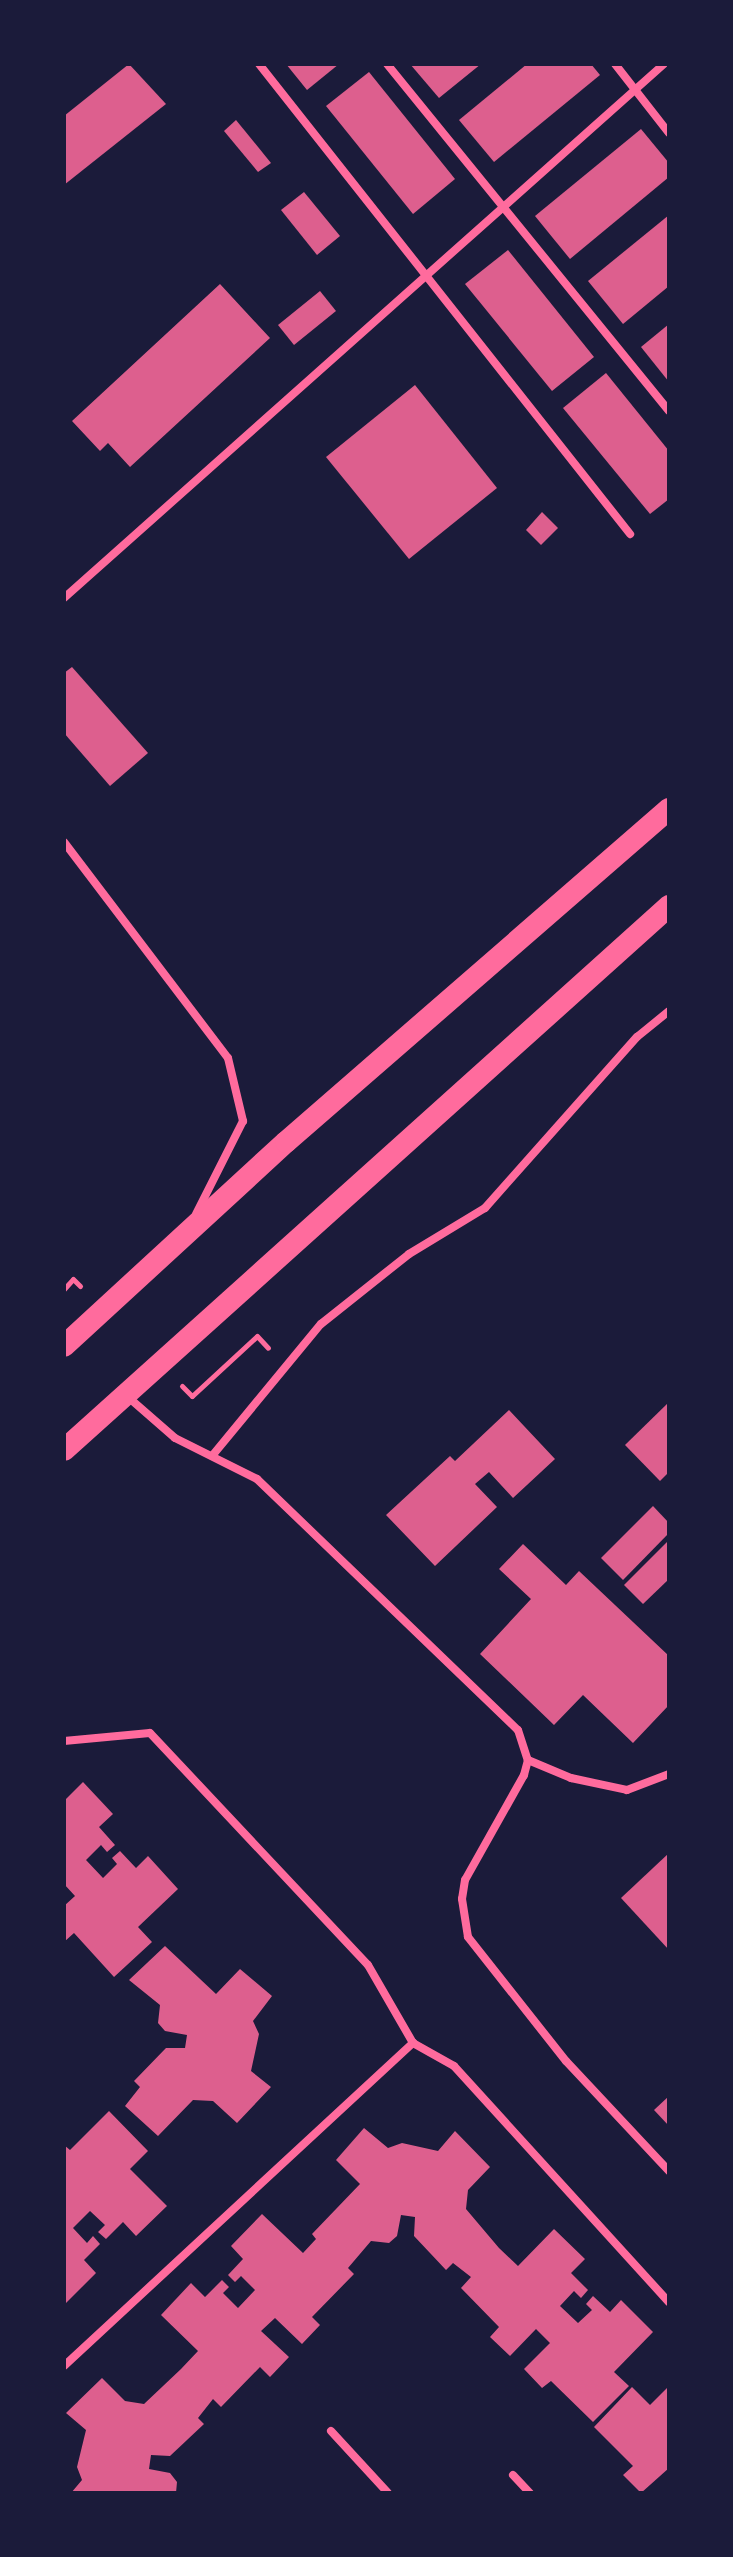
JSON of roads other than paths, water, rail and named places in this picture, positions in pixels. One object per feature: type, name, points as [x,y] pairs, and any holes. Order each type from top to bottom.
[{"type":"highway","points":[[64,1346],[187,1232],[669,809]]},
{"type":"highway","points":[[64,1450],[669,906]]},
{"type":"street","points":[[259,64],[630,534]]},
{"type":"street","points":[[387,64],[669,411]]},
{"type":"street","points":[[615,64],[669,133]]},
{"type":"street","points":[[64,598],[424,273],[664,64]]},
{"type":"street","points":[[64,842],[228,1058],[243,1121],[187,1232]]},
{"type":"street","points":[[212,1456],[321,1324],[409,1254],[485,1208],[637,1037],[669,1011]]},
{"type":"street","points":[[126,1395],[166,1433],[257,1479],[518,1730],[528,1760],[524,1775],[465,1880],[463,1908],[468,1937],[566,2061],[669,2171]]},
{"type":"street","points":[[64,1741],[150,1733],[368,1965],[413,2043],[454,2066],[669,2302]]},
{"type":"street","points":[[528,1760],[571,1778],[627,1790],[669,1774]]},
{"type":"street","points":[[64,2366],[413,2043]]},
{"type":"street","points":[[331,2431],[388,2493]]},
{"type":"street","points":[[513,2475],[530,2493]]}]
